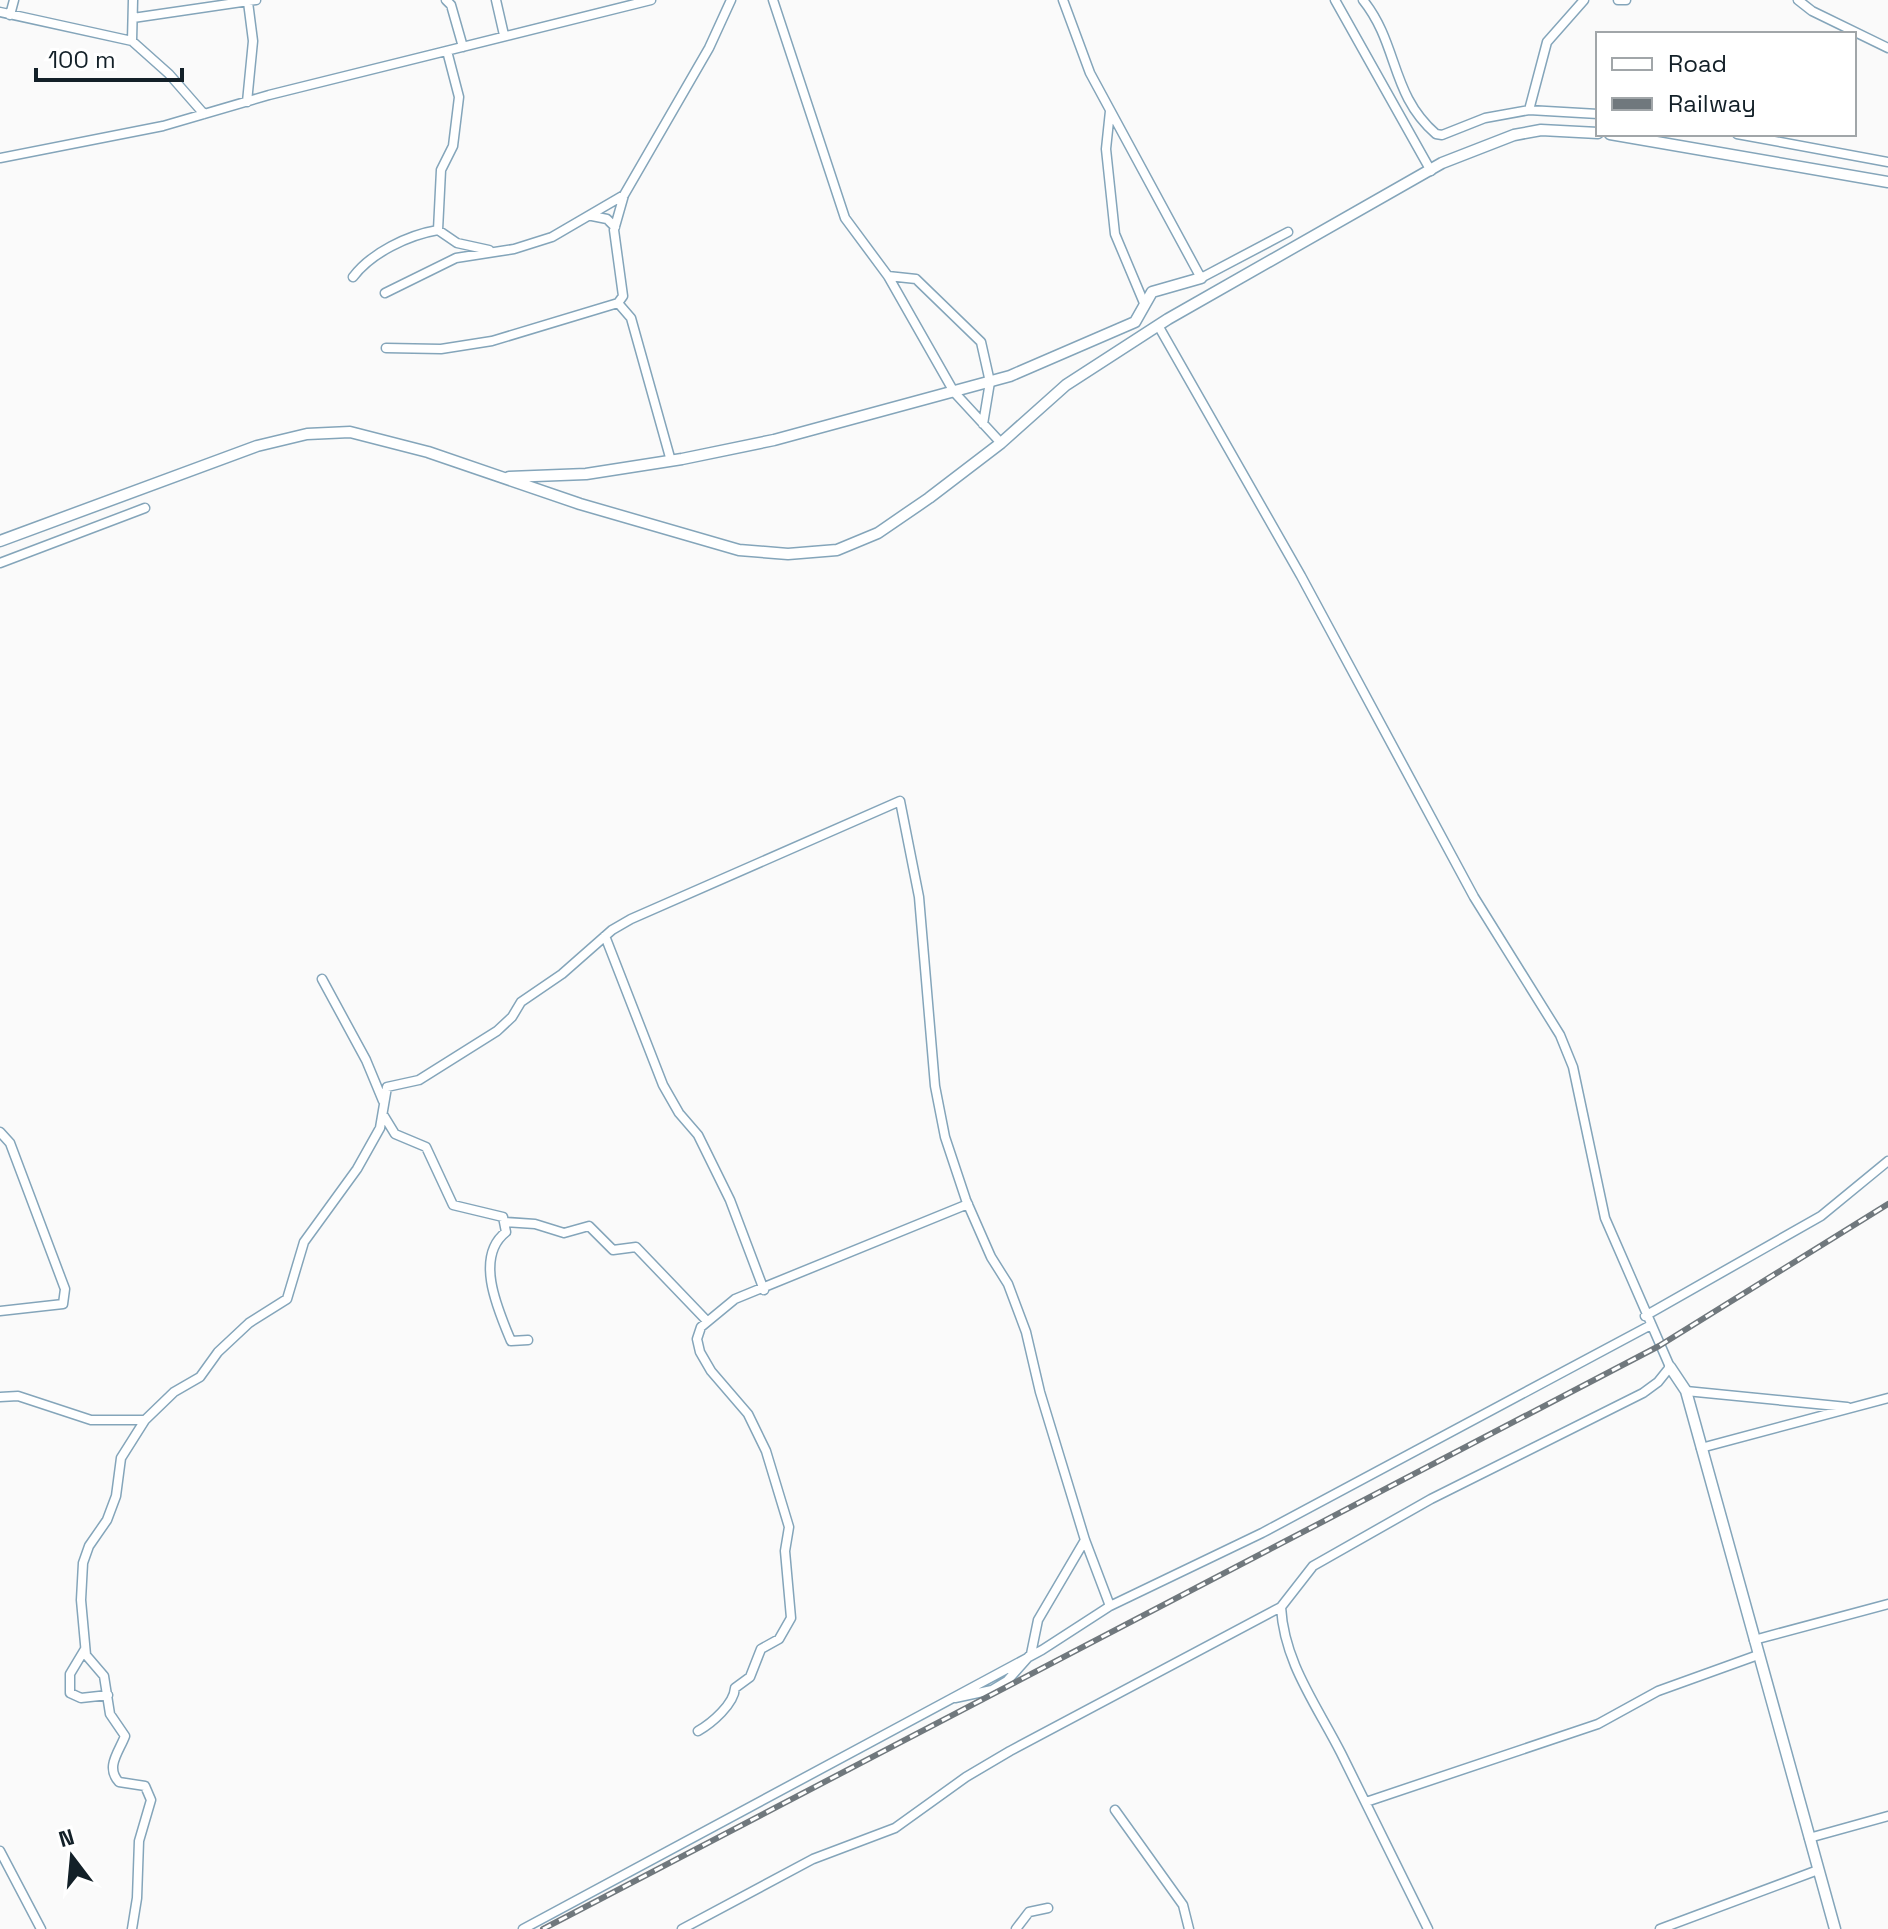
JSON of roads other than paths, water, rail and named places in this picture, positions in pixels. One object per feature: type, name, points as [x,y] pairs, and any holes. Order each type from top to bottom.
[{"type":"street","points":[[14,0],[5,14],[132,41],[169,74],[204,114]]},
{"type":"street","points":[[132,41],[133,0]]},
{"type":"street","points":[[446,0],[451,5],[463,47]]},
{"type":"street","points":[[496,0],[504,35]]},
{"type":"street","points":[[0,158],[131,133],[504,35],[651,0]]},
{"type":"street","points":[[386,348],[441,349],[492,341],[618,303],[623,296],[615,227],[624,195],[709,48],[731,0]]},
{"type":"street","points":[[773,0],[845,218],[888,276],[954,392],[1001,443]]},
{"type":"street","points":[[1063,0],[1090,73],[1201,278]]},
{"type":"street","points":[[1335,0],[1431,171]]},
{"type":"street","points":[[1363,0],[1383,30],[1415,116],[1436,134],[1485,118],[1529,110],[1596,114]]},
{"type":"street","points":[[1618,0],[1626,0]]},
{"type":"street","points":[[1798,0],[1812,11],[1855,32]]},
{"type":"street","points":[[133,18],[252,1],[253,41],[247,102]]},
{"type":"street","points":[[1529,110],[1547,42],[1582,1]]},
{"type":"street","points":[[1856,32],[1888,48]]},
{"type":"street","points":[[438,230],[441,170],[453,146],[459,97],[447,51]]},
{"type":"street","points":[[1110,111],[1106,149],[1115,234],[1144,303]]},
{"type":"street","points":[[0,541],[210,462],[307,434],[363,435],[739,550],[788,554],[837,550],[859,543],[929,498],[1001,443],[1066,385],[1159,327],[1431,171],[1485,143],[1514,135],[1541,130],[1596,133]]},
{"type":"street","points":[[1621,136],[1888,182]]},
{"type":"street","points":[[1747,136],[1888,162]]},
{"type":"street","points":[[1853,178],[1857,158]]},
{"type":"street","points":[[385,293],[456,258],[552,237],[624,195]]},
{"type":"street","points":[[588,215],[607,219],[615,227]]},
{"type":"street","points":[[438,230],[457,243],[494,252]]},
{"type":"street","points":[[353,277],[397,243],[438,230]]},
{"type":"street","points":[[502,477],[586,474],[671,461],[774,440],[990,382],[1115,333],[1135,322],[1152,292],[1201,278],[1288,232]]},
{"type":"street","points":[[888,276],[916,279],[981,342],[990,382],[983,424]]},
{"type":"street","points":[[618,303],[631,318],[671,461]]},
{"type":"street","points":[[1159,327],[1301,576],[1474,897],[1560,1035],[1573,1067],[1605,1218],[1649,1326],[1686,1391],[1835,1929]]},
{"type":"street","points":[[0,563],[145,508]]},
{"type":"street","points":[[132,1929],[137,1898],[139,1841],[151,1800],[145,1786],[119,1782],[115,1777],[114,1761],[125,1736],[110,1714],[104,1676],[85,1649],[81,1600],[83,1563],[89,1546],[107,1520],[116,1496],[121,1458],[145,1420],[174,1392],[200,1377],[218,1352],[249,1323],[287,1299],[304,1242],[357,1169],[384,1116],[387,1087],[419,1080],[497,1031],[512,1017],[521,1002],[605,936],[655,908],[900,801],[919,897],[935,1086],[945,1137],[968,1204],[991,1257],[1008,1284],[1026,1332],[1040,1392],[1085,1540],[1110,1606]]},
{"type":"street","points":[[605,936],[663,1085],[679,1113],[698,1135],[730,1200],[764,1290]]},
{"type":"street","points":[[322,979],[366,1060],[384,1105]]},
{"type":"street","points":[[384,1116],[395,1134],[426,1147],[453,1205],[475,1213],[499,1213],[506,1222],[506,1232],[495,1241],[490,1261],[496,1305],[511,1341],[528,1340]]},
{"type":"street","points":[[0,1132],[10,1143],[65,1289],[63,1304],[0,1311]]},
{"type":"street","points":[[1645,1316],[1821,1216],[1888,1161]]},
{"type":"street","points":[[698,1731],[714,1721],[734,1695],[735,1688],[750,1677],[761,1649],[779,1639],[793,1613],[785,1551],[788,1523],[766,1451],[748,1414],[711,1371],[700,1352],[697,1339],[707,1321],[735,1299],[764,1290],[968,1204]]},
{"type":"street","points":[[506,1222],[535,1224],[564,1233],[589,1226],[613,1250],[636,1247],[707,1321]]},
{"type":"street","points":[[523,1929],[1031,1654],[1110,1606],[1262,1533],[1649,1326]]},
{"type":"street","points":[[682,1929],[813,1859],[895,1828],[966,1777],[1010,1751],[1281,1607],[1313,1566],[1431,1499],[1643,1393],[1670,1367]]},
{"type":"street","points":[[1686,1391],[1856,1407]]},
{"type":"street","points":[[0,1397],[18,1396],[91,1420],[145,1420]]},
{"type":"street","points":[[1701,1448],[1888,1398]]},
{"type":"street","points":[[1031,1654],[1038,1620],[1085,1540]]},
{"type":"street","points":[[1754,1640],[1888,1604]]},
{"type":"street","points":[[1281,1607],[1282,1636],[1294,1668],[1366,1802],[1428,1929]]},
{"type":"street","points":[[85,1649],[70,1674],[70,1693],[81,1698],[108,1695]]},
{"type":"street","points":[[1366,1802],[1598,1724],[1658,1691],[1758,1655]]},
{"type":"street","points":[[1115,1810],[1183,1905],[1189,1929]]},
{"type":"street","points":[[1809,1838],[1888,1816]]},
{"type":"street","points":[[0,1851],[41,1929]]},
{"type":"street","points":[[1660,1929],[1818,1870]]},
{"type":"street","points":[[1016,1929],[1029,1912],[1048,1908]]},
{"type":"railway","points":[[543,1929],[1659,1346],[1888,1204]]}]
